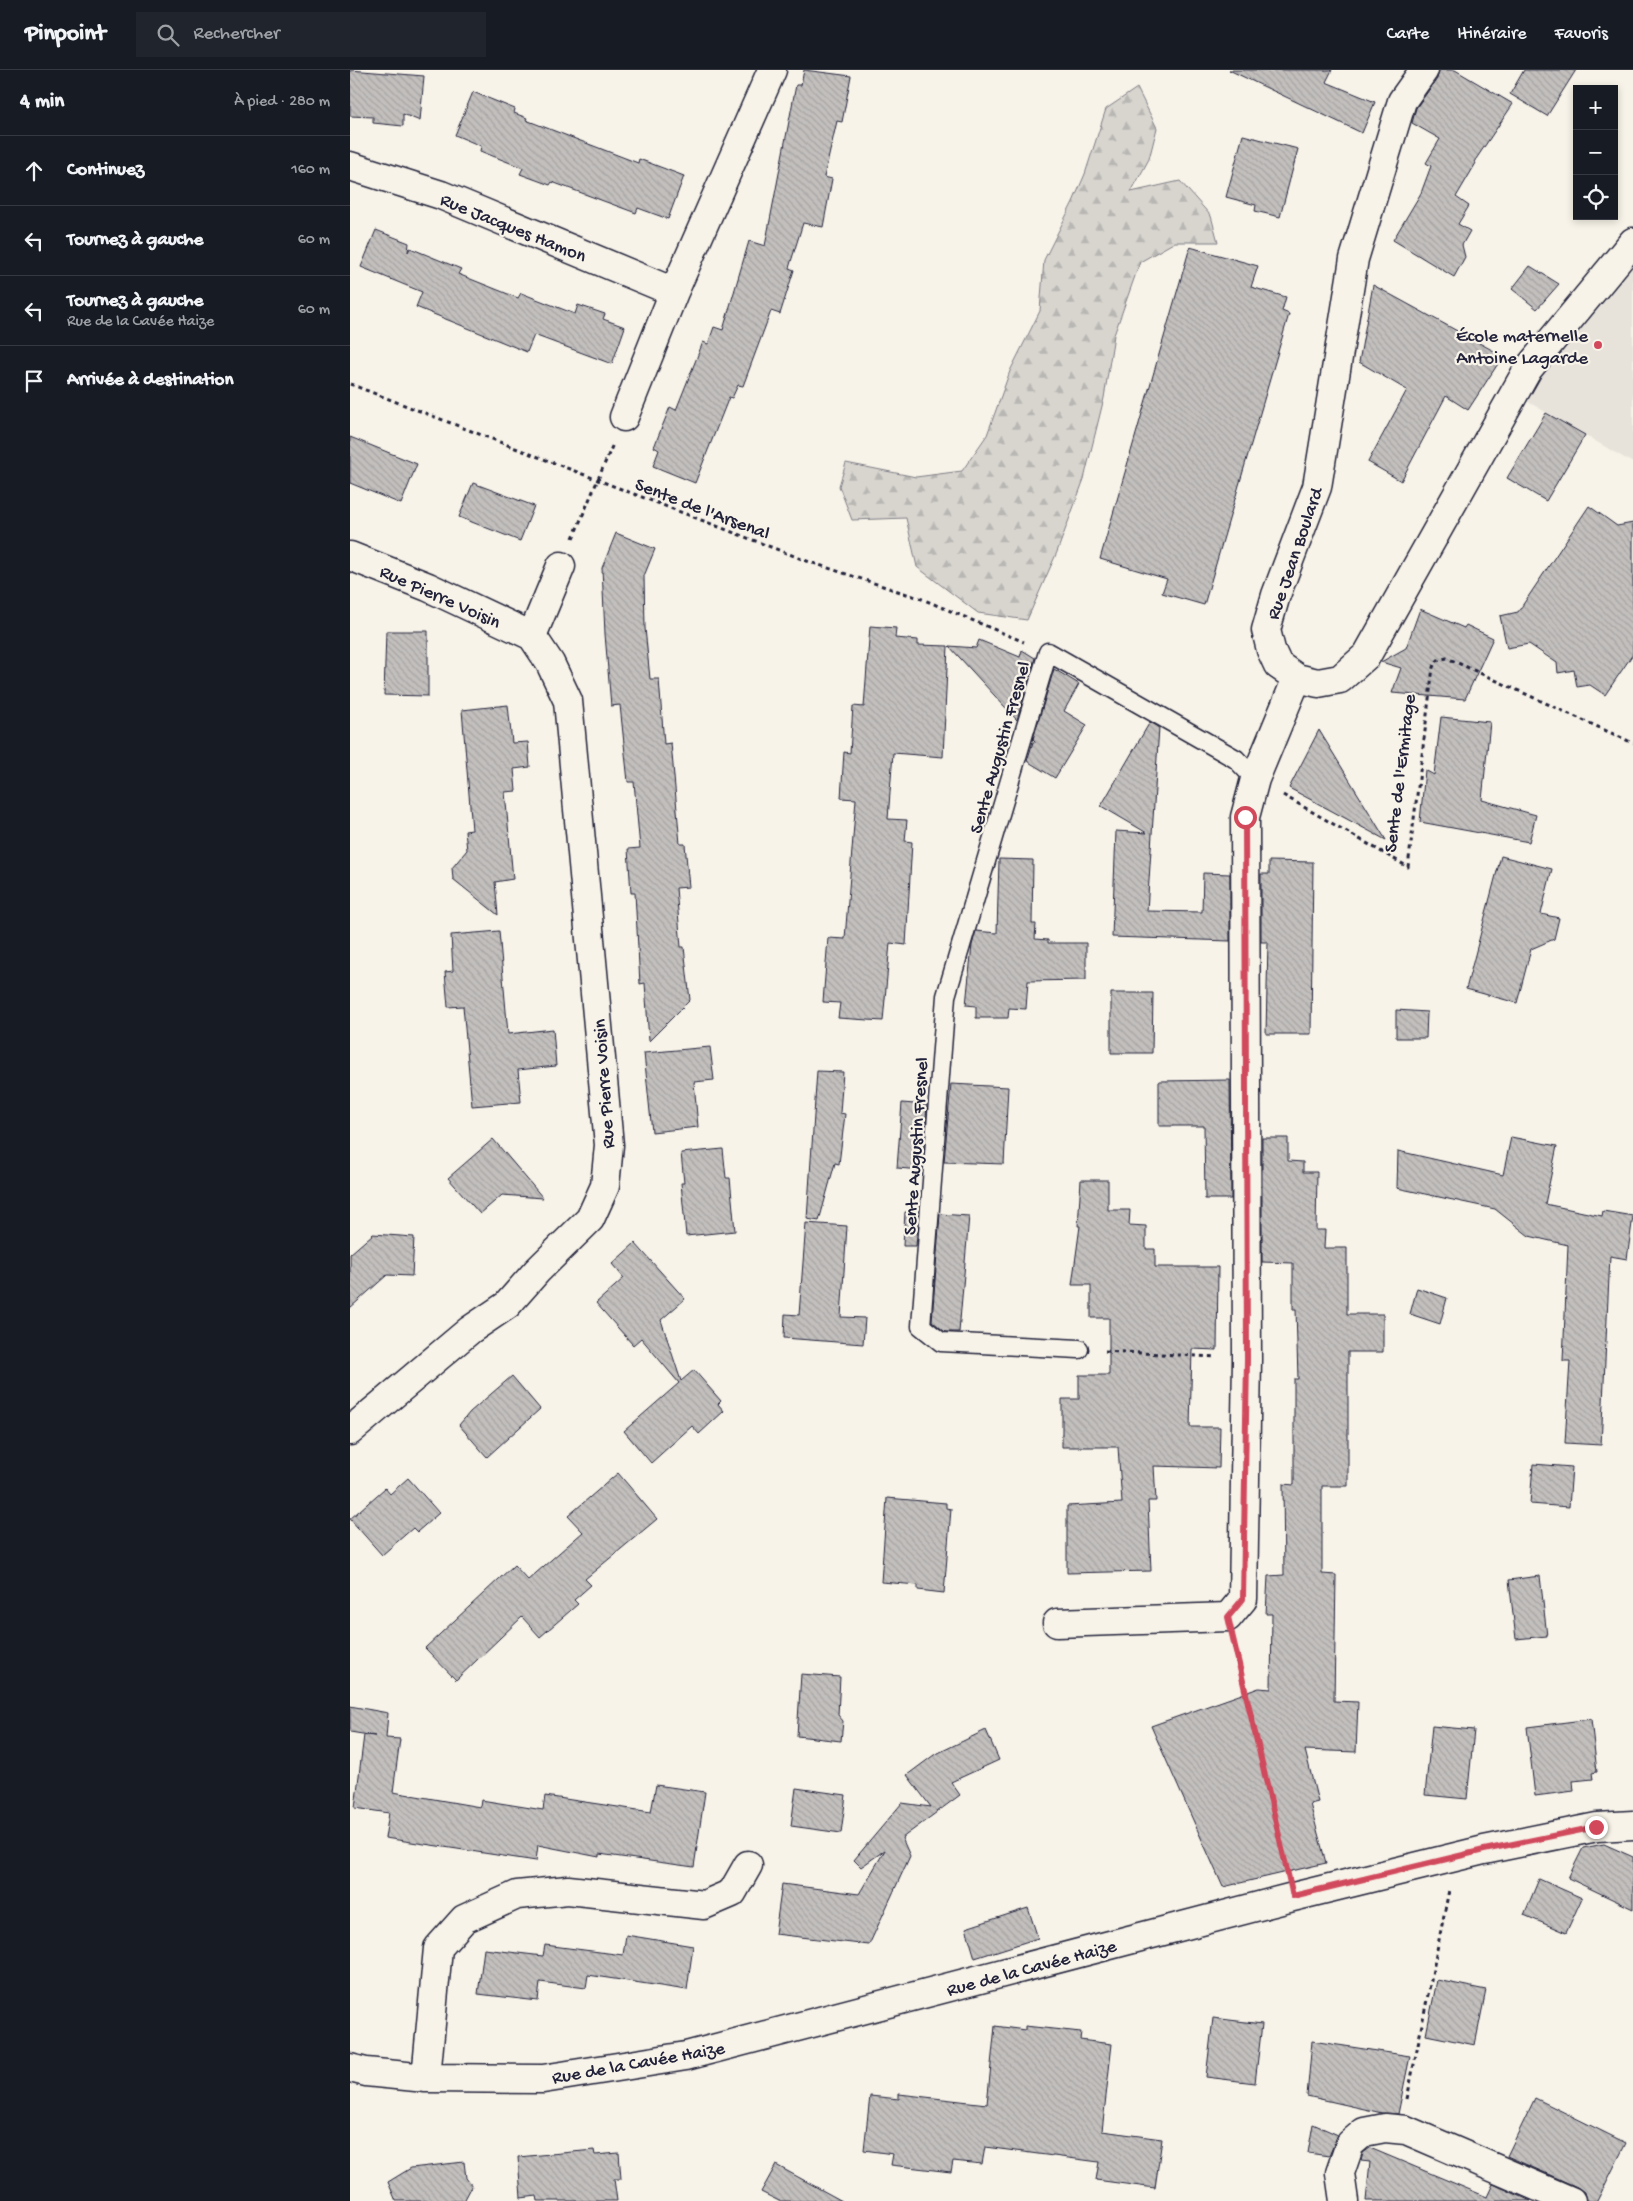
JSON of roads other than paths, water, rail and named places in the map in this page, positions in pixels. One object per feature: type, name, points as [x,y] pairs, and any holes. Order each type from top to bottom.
[{"type":"street","points":[[624,417],[674,292],[772,70]]},
{"type":"street","name":"Rue Jean Boulard","points":[[1424,70],[1402,101],[1354,259],[1317,487],[1276,595],[1266,630],[1271,650],[1278,665],[1297,678],[1318,683],[1340,679],[1367,655],[1528,369],[1633,242]]},
{"type":"street","name":"Rue Jacques Hamon","points":[[350,166],[441,195],[674,292]]},
{"type":"street","name":"Rue Pierre Voisin","points":[[350,556],[428,587],[532,636],[550,663],[568,701],[609,1145],[604,1186],[590,1219],[537,1271],[507,1305],[470,1330],[350,1431]]},
{"type":"street","points":[[532,636],[561,566]]},
{"type":"street","points":[[1057,1623],[1228,1617],[1243,1599],[1247,1359],[1245,817],[1255,779],[1297,678]]},
{"type":"street","name":"Rue de la Cavée Haize","points":[[350,2068],[366,2072],[426,2078],[544,2079],[686,2056],[1293,1896],[1456,1857],[1596,1827],[1633,1825]]},
{"type":"street","points":[[426,2078],[438,1948],[464,1918],[517,1895],[568,1890],[704,1905],[732,1893],[748,1865]]},
{"type":"street","points":[[1344,2201],[1340,2173],[1350,2144],[1364,2132],[1386,2128],[1406,2130],[1572,2201]]},
{"type":"lane","name":"Sente Augustin Fresnel","points":[[1079,1349],[941,1342],[921,1326],[946,996],[1048,652],[1236,759],[1255,779]]},
{"type":"place","name":"École maternelle Antoine Lagarde","points":[[1598,345]]}]
